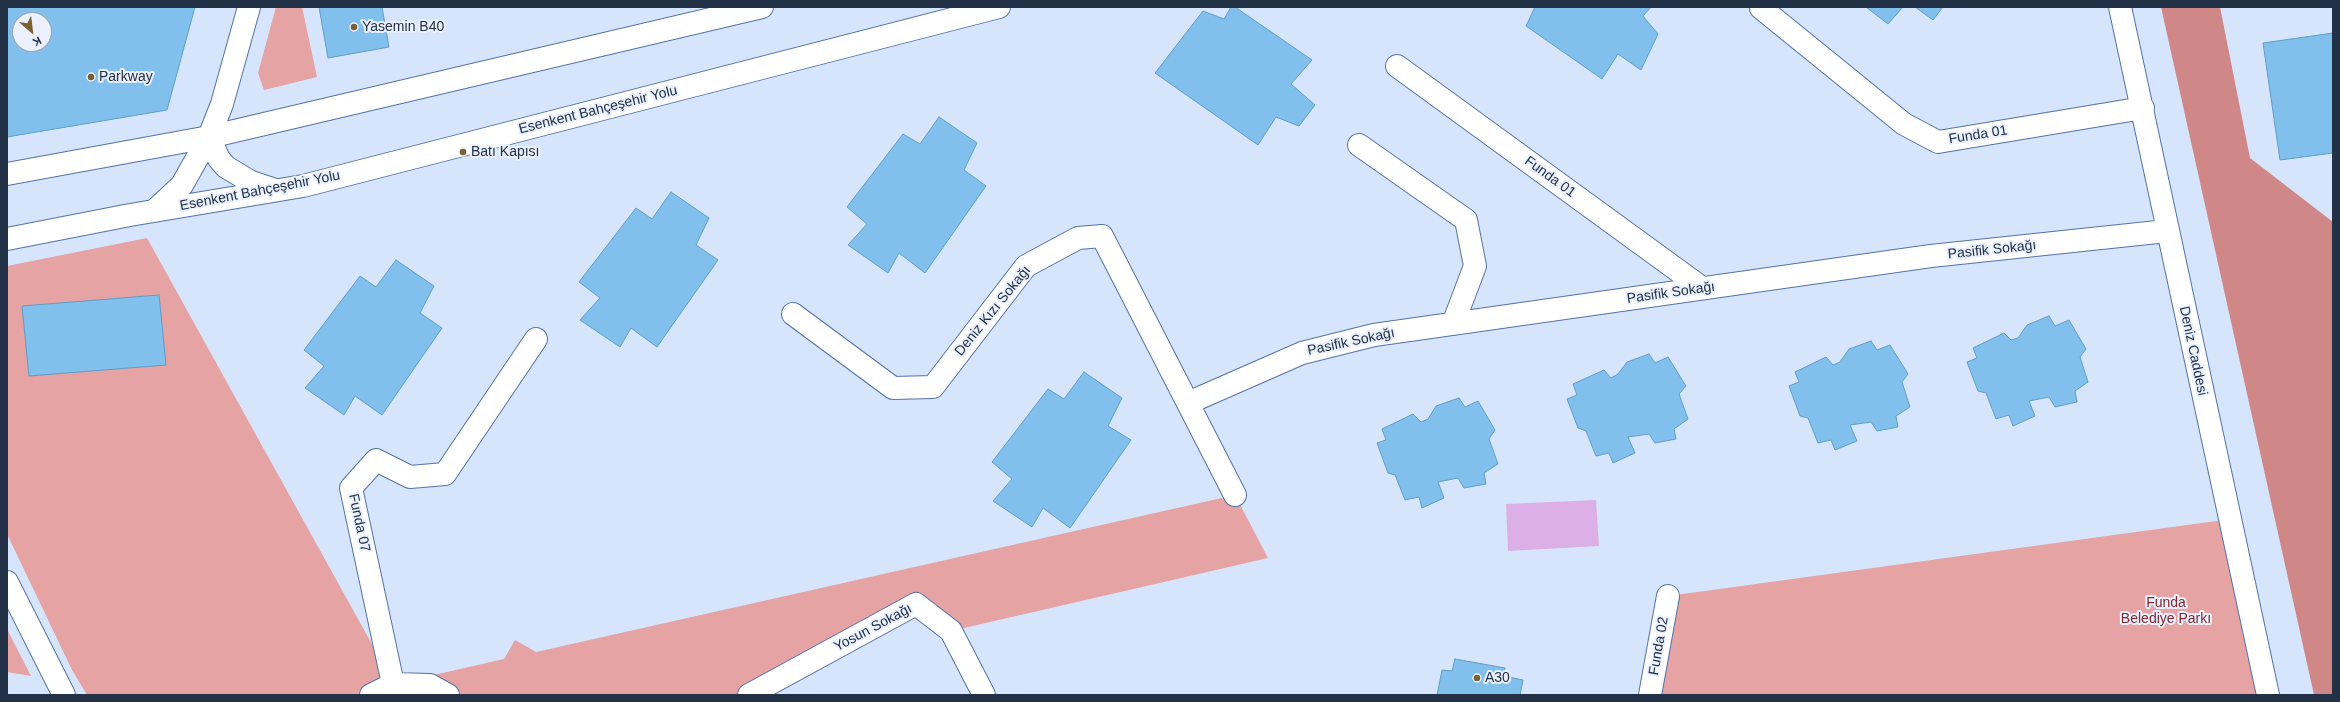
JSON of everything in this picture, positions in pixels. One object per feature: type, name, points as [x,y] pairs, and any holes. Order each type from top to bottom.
[{"type":"street","points":[[154,211],[182,185],[209,137],[222,104],[249,7]]},
{"type":"street","points":[[7,174],[209,137],[762,7]]},
{"type":"street","name":"Esenkent Bahçeşehir Yolu","points":[[7,239],[154,211],[303,186],[999,7]]},
{"type":"street","name":"Deniz Caddesi","points":[[2120,7],[2143,108],[2167,231],[2268,695]]},
{"type":"street","name":"Funda 01","points":[[1761,8],[1904,124],[1938,142],[2143,108]]},
{"type":"street","name":"Funda 01","points":[[1397,66],[1702,288]]},
{"type":"street","points":[[209,137],[219,159],[226,167],[251,182],[275,191]]},
{"type":"street","points":[[1359,145],[1466,220],[1475,266],[1453,324]]},
{"type":"street","name":"Pasifik Sokağı","points":[[1188,403],[1302,353],[1374,335],[1931,256],[2167,231]]},
{"type":"street","name":"Deniz Kızı Sokağı","points":[[793,314],[893,388],[933,387],[1026,266],[1078,238],[1102,236],[1235,495]]},
{"type":"street","name":"Funda 07","points":[[394,684],[351,488],[376,460],[410,477],[445,474],[536,339]]},
{"type":"street","points":[[7,582],[64,695]]},
{"type":"street","name":"Funda 02","points":[[1650,695],[1668,596]]},
{"type":"street","name":"Yosun Sokağı","points":[[748,695],[916,604],[951,631],[984,695]]},
{"type":"street","points":[[370,695],[394,684],[430,685],[448,695]]},
{"type":"green space","points":[[276,7],[302,7],[317,77],[264,90],[258,73]]},
{"type":"green space","points":[[147,238],[394,684],[504,659],[515,640],[536,652],[1235,495],[1268,558],[951,631],[916,604],[749,695],[87,695],[72,670],[7,534],[7,266]]},
{"type":"green space","name":"Funda Belediye Parkı","points":[[2231,519],[2270,695],[1650,695],[1668,596]]},
{"type":"green space","points":[[7,629],[31,676],[7,672]]},
{"type":"shaded area","points":[[2161,7],[2220,7],[2250,158],[2333,222],[2333,695],[2314,695]]},
{"type":"shaded area","points":[[1596,500],[1599,546],[1508,551],[1506,504]]},
{"type":"building","name":"Parkway","points":[[7,7],[195,7],[167,110],[7,137]]},
{"type":"building","name":"Yasemin B40","points":[[319,7],[382,7],[389,47],[328,58]]},
{"type":"building","points":[[1231,7],[1235,7],[1312,60],[1291,84],[1315,105],[1299,126],[1276,117],[1258,145],[1155,73],[1203,11],[1224,19]]},
{"type":"building","points":[[1535,7],[1651,7],[1643,16],[1658,34],[1641,70],[1618,54],[1602,79],[1526,26]]},
{"type":"building","points":[[1866,7],[1903,7],[1888,24]]},
{"type":"building","points":[[1915,7],[1943,7],[1933,20]]},
{"type":"building","points":[[2333,33],[2333,153],[2280,160],[2263,43]]},
{"type":"building","points":[[939,117],[977,143],[964,170],[986,186],[925,273],[899,253],[888,273],[848,245],[867,224],[847,207],[903,134],[920,144]]},
{"type":"building","points":[[671,192],[709,218],[696,245],[718,260],[657,347],[631,328],[620,347],[580,320],[600,298],[579,282],[636,208],[652,219]]},
{"type":"building","points":[[396,260],[434,286],[420,313],[442,328],[382,415],[355,396],[344,415],[305,388],[324,366],[304,350],[360,276],[376,287]]},
{"type":"building","points":[[159,295],[166,365],[29,376],[22,306]]},
{"type":"building","points":[[2049,316],[2055,326],[2069,320],[2086,349],[2080,357],[2088,382],[2075,391],[2077,402],[2055,407],[2049,397],[2029,401],[2035,416],[2013,426],[2009,415],[1996,419],[1986,393],[1978,391],[1967,362],[1977,358],[1973,348],[2004,333],[2011,340],[2018,338],[2027,325]]},
{"type":"building","points":[[1871,341],[1877,350],[1890,345],[1908,374],[1902,382],[1910,407],[1896,416],[1898,427],[1877,431],[1871,422],[1850,425],[1857,441],[1835,450],[1831,440],[1818,443],[1808,418],[1800,416],[1789,386],[1799,382],[1795,372],[1826,357],[1833,365],[1840,362],[1849,349]]},
{"type":"building","points":[[1649,354],[1655,363],[1668,357],[1686,386],[1679,394],[1688,419],[1674,429],[1676,439],[1655,443],[1649,434],[1628,437],[1635,453],[1613,463],[1609,453],[1596,456],[1586,431],[1578,428],[1567,399],[1577,395],[1573,384],[1604,370],[1611,378],[1618,374],[1627,362]]},
{"type":"building","points":[[1084,372],[1122,398],[1108,426],[1131,440],[1070,528],[1043,508],[1032,527],[993,501],[1012,479],[992,462],[1048,389],[1064,399]]},
{"type":"building","points":[[1459,398],[1465,407],[1478,401],[1495,430],[1489,439],[1498,464],[1484,473],[1486,484],[1464,488],[1458,478],[1438,482],[1444,498],[1422,508],[1419,497],[1405,500],[1395,475],[1388,473],[1377,443],[1386,440],[1382,429],[1413,414],[1421,422],[1428,419],[1436,406]]},
{"type":"building","name":"A30","points":[[1455,659],[1505,668],[1504,676],[1523,680],[1520,695],[1437,695],[1442,670],[1452,671]]},
{"type":"place","name":"Yasemin B40","points":[[354,27]]},
{"type":"place","name":"Parkway","points":[[91,77]]},
{"type":"place","name":"Batı Kapısı","points":[[463,152]]},
{"type":"place","name":"A30","points":[[1477,678]]}]
